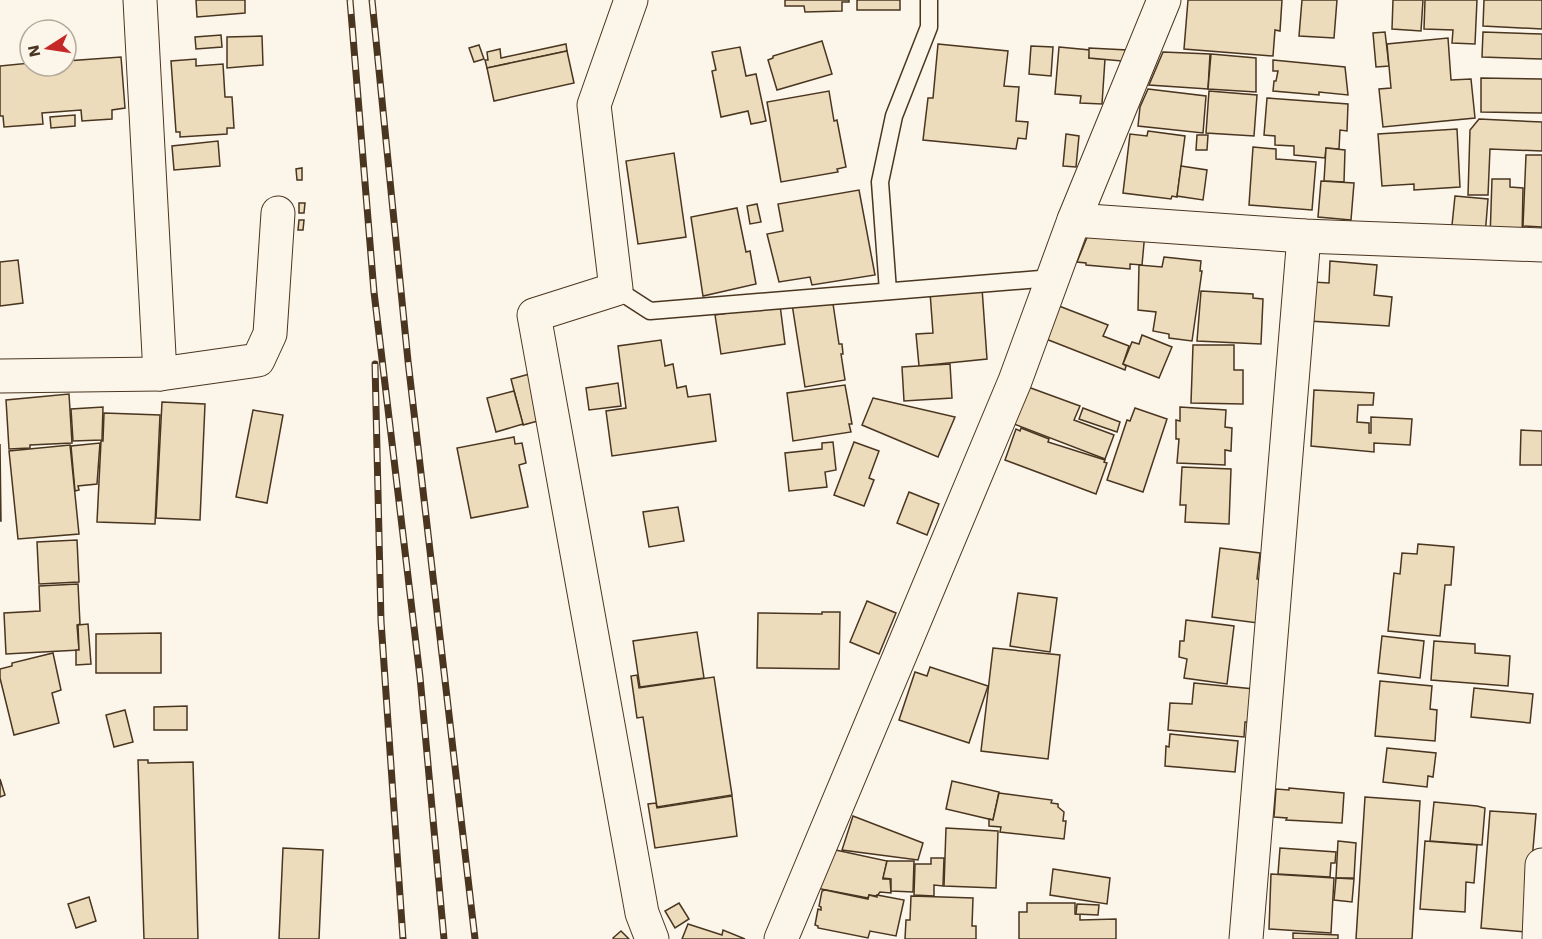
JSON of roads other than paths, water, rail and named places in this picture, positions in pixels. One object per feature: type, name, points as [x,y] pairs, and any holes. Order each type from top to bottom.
[{"type":"street","points":[[140,0],[160,374]]},
{"type":"street","points":[[631,0],[594,105],[616,289],[534,315],[640,901],[652,939]]},
{"type":"street","points":[[781,939],[1015,381],[1074,220],[1164,0]]},
{"type":"street","points":[[0,376],[160,374],[258,360],[270,334],[278,213]]},
{"type":"street","points":[[1074,220],[1304,236],[1542,245]]},
{"type":"street","points":[[1246,939],[1304,236]]},
{"type":"street","points":[[1539,939],[1542,865]]},
{"type":"lane","points":[[888,291],[880,182],[894,116],[928,27],[929,0]]},
{"type":"lane","points":[[616,289],[650,311],[1052,278]]},
{"type":"railway","points":[[350,0],[374,292],[420,677],[444,939]]},
{"type":"railway","points":[[372,0],[408,361],[475,939]]},
{"type":"railway","points":[[375,364],[381,621],[403,939]]}]
